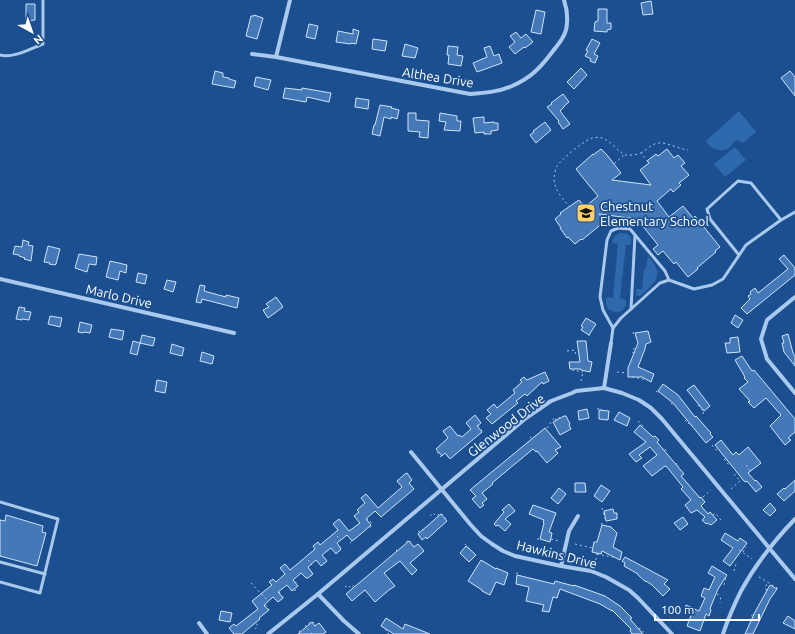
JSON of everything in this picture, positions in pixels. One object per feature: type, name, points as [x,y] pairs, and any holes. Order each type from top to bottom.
[{"type":"street","points":[[276,57],[290,0]]},
{"type":"street","name":"Althea Drive","points":[[252,54],[276,57],[470,94],[490,92],[512,86],[528,77],[542,66],[560,43],[566,31],[567,19],[564,0]]},
{"type":"street","name":"Marlo Drive","points":[[0,279],[234,333]]},
{"type":"street","points":[[795,297],[767,320],[761,338],[767,359],[795,393]]},
{"type":"street","points":[[604,388],[611,343]]},
{"type":"street","name":"Glenwood Drive","points":[[268,634],[318,594],[526,418],[551,401],[576,391],[604,388],[622,392],[639,400],[653,410],[795,579]]},
{"type":"street","name":"Hawkins Drive","points":[[412,452],[470,524],[481,536],[492,544],[503,551],[516,556],[591,571],[605,577],[629,590],[672,634]]},
{"type":"street","points":[[561,566],[569,531],[578,516]]},
{"type":"street","points":[[723,634],[740,592],[754,569],[795,519]]},
{"type":"street","points":[[318,594],[359,634]]},
{"type":"street","points":[[199,623],[207,634]]},
{"type":"lane","points":[[0,55],[14,55],[43,44],[43,0]]},
{"type":"lane","points":[[739,255],[710,219],[707,210],[728,190],[738,182],[751,183],[781,220]]},
{"type":"lane","points":[[611,343],[613,328],[621,318],[660,283],[669,280],[694,289],[712,286],[723,279],[746,245],[795,212]]},
{"type":"lane","points":[[613,328],[603,310],[600,297],[606,240],[611,231],[618,228],[630,229],[665,272],[669,280]]},
{"type":"lane","points":[[631,309],[635,235]]},
{"type":"lane","points":[[0,502],[58,519],[40,593],[0,582]]},
{"type":"lane","points":[[0,562],[45,574]]},
{"type":"path","points":[[570,207],[556,189],[554,178],[558,166],[564,158],[589,139],[596,137],[602,138],[608,141],[624,155],[641,153],[658,143],[688,150]]},
{"type":"path","points":[[641,153],[649,164]]},
{"type":"path","points":[[614,164],[624,155]]},
{"type":"path","points":[[633,332],[634,336],[636,336]]},
{"type":"path","points":[[634,347],[632,352],[634,353]]},
{"type":"path","points":[[567,351],[575,350],[576,356]]},
{"type":"path","points":[[572,370],[583,372],[581,381]]},
{"type":"path","points":[[617,372],[628,373]]},
{"type":"path","points":[[632,377],[648,380]]},
{"type":"path","points":[[656,391],[659,394],[659,392]]},
{"type":"path","points":[[671,403],[674,405]]},
{"type":"path","points":[[698,405],[704,411],[703,414]]},
{"type":"path","points":[[597,408],[601,408],[601,410]]},
{"type":"path","points":[[474,416],[475,415],[481,422],[478,426],[482,431]]},
{"type":"path","points":[[494,422],[500,417]]},
{"type":"path","points":[[555,420],[559,417],[560,419]]},
{"type":"path","points":[[548,428],[554,418]]},
{"type":"path","points":[[685,420],[688,424],[689,423]]},
{"type":"path","points":[[638,421],[643,426],[642,427]]},
{"type":"path","points":[[531,438],[530,437],[533,435]]},
{"type":"path","points":[[712,445],[717,451],[718,450]]},
{"type":"path","points":[[461,450],[464,447]]},
{"type":"path","points":[[664,449],[666,452]]},
{"type":"path","points":[[437,452],[441,456],[445,453],[450,459],[453,456]]},
{"type":"path","points":[[724,459],[729,464],[730,463]]},
{"type":"path","points":[[676,463],[678,467]]},
{"type":"path","points":[[746,465],[750,470]]},
{"type":"path","points":[[731,488],[740,480],[734,474]]},
{"type":"path","points":[[703,497],[711,490]]},
{"type":"path","points":[[602,508],[605,520]]},
{"type":"path","points":[[430,516],[433,513],[436,516],[441,513],[447,520],[446,521]]},
{"type":"path","points":[[713,515],[715,513],[721,520]]},
{"type":"path","points":[[366,519],[370,520],[372,523],[369,529]]},
{"type":"path","points":[[602,523],[602,526]]},
{"type":"path","points":[[418,532],[422,529],[423,530]]},
{"type":"path","points":[[337,536],[341,540],[337,543],[342,549],[338,552]]},
{"type":"path","points":[[350,543],[356,538]]},
{"type":"path","points":[[537,538],[542,539]]},
{"type":"path","points":[[551,538],[559,541]]},
{"type":"path","points":[[406,542],[409,540],[414,547]]},
{"type":"path","points":[[465,544],[470,549]]},
{"type":"path","points":[[575,544],[593,548]]},
{"type":"path","points":[[742,552],[746,547]]},
{"type":"path","points":[[397,552],[396,550],[398,548]]},
{"type":"path","points":[[739,550],[752,559]]},
{"type":"path","points":[[594,565],[597,553],[612,556],[614,558]]},
{"type":"path","points":[[322,555],[327,561],[324,564]]},
{"type":"path","points":[[308,560],[312,564],[308,568],[313,574],[310,577]]},
{"type":"path","points":[[734,562],[736,564],[734,571]]},
{"type":"path","points":[[516,573],[520,574],[520,576]]},
{"type":"path","points":[[724,585],[726,577]]},
{"type":"path","points":[[759,577],[778,589]]},
{"type":"path","points":[[287,585],[292,591],[296,590],[298,585],[293,580]]},
{"type":"path","points":[[767,590],[765,589],[768,582]]},
{"type":"path","points":[[251,583],[268,601],[265,604],[269,609],[267,613]]},
{"type":"path","points":[[344,587],[348,585],[351,588],[355,584],[356,586]]},
{"type":"path","points":[[279,592],[284,598],[281,600]]},
{"type":"path","points":[[717,594],[721,597],[720,603]]},
{"type":"path","points":[[751,620],[753,613]]},
{"type":"path","points":[[312,634],[305,626],[312,621],[316,626]]},
{"type":"path","points":[[255,629],[258,626],[256,623]]},
{"type":"path","points":[[639,629],[640,628],[645,634]]},
{"type":"path","points":[[300,632],[299,631],[302,629]]},
{"type":"path","points":[[386,629],[386,632],[389,634]]},
{"type":"shaded area","points":[[739,111],[756,132],[743,143],[737,140],[730,147],[724,150],[711,147],[706,141]]},
{"type":"shaded area","points":[[735,147],[746,160],[725,177],[714,164]]},
{"type":"shaded area","points":[[619,233],[629,235],[631,245],[626,245],[620,298],[626,300],[626,305],[622,311],[615,312],[608,309],[606,298],[613,298],[618,244],[612,242],[614,237]]},
{"type":"shaded area","points":[[648,256],[656,269],[657,278],[651,286],[640,296],[638,296],[636,295],[636,290],[642,289],[644,269],[646,269]]},
{"type":"building","points":[[651,1],[653,14],[643,15],[641,3]]},
{"type":"building","points":[[26,4],[35,4],[35,20],[26,21]]},
{"type":"building","points":[[598,9],[607,9],[607,23],[611,23],[611,29],[607,30],[607,32],[594,31],[595,22],[598,21]]},
{"type":"building","points":[[536,10],[545,12],[541,34],[531,32]]},
{"type":"building","points":[[254,15],[263,18],[257,39],[246,36],[251,16]]},
{"type":"building","points":[[309,24],[318,26],[315,39],[306,37]]},
{"type":"building","points":[[353,29],[359,31],[356,44],[336,42],[338,31],[353,34]]},
{"type":"building","points":[[516,32],[521,38],[526,34],[533,42],[515,54],[509,47],[515,42],[510,36]]},
{"type":"building","points":[[373,39],[387,41],[385,51],[372,49]]},
{"type":"building","points":[[592,39],[600,43],[594,54],[598,56],[595,63],[590,61],[591,59],[585,56],[588,51],[586,50]]},
{"type":"building","points":[[405,44],[418,48],[415,58],[402,56]]},
{"type":"building","points":[[448,46],[458,47],[457,55],[463,56],[461,66],[448,64]]},
{"type":"building","points":[[490,46],[494,56],[499,54],[502,63],[477,72],[473,63],[487,57],[484,48]]},
{"type":"building","points":[[581,68],[587,75],[574,89],[567,82]]},
{"type":"building","points":[[215,71],[223,73],[223,77],[236,81],[234,88],[212,84]]},
{"type":"building","points":[[790,71],[795,77],[795,96],[781,78]]},
{"type":"building","points":[[256,77],[271,80],[268,90],[254,86]]},
{"type":"building","points":[[285,88],[302,90],[302,88],[331,93],[329,102],[307,97],[306,102],[283,98]]},
{"type":"building","points":[[563,94],[569,102],[560,111],[570,124],[563,129],[558,122],[559,121],[547,107]]},
{"type":"building","points":[[356,98],[369,100],[368,109],[355,107]]},
{"type":"building","points":[[380,105],[399,110],[397,119],[384,117],[380,136],[372,134]]},
{"type":"building","points":[[408,113],[416,113],[416,120],[429,121],[428,138],[419,137],[420,132],[408,131]]},
{"type":"building","points":[[440,113],[457,116],[457,121],[461,121],[460,131],[444,130],[446,122],[439,121]]},
{"type":"building","points":[[484,117],[484,123],[498,123],[498,130],[491,131],[491,134],[484,134],[484,132],[475,133],[473,118]]},
{"type":"building","points":[[545,122],[551,130],[536,143],[530,135]]},
{"type":"building","name":"Chestnut Elementary School","points":[[601,149],[621,173],[612,180],[651,185],[640,170],[649,163],[647,161],[656,154],[658,156],[667,149],[674,158],[678,155],[685,163],[681,166],[689,175],[679,183],[681,185],[673,192],[671,189],[657,201],[669,217],[683,206],[693,218],[695,216],[720,247],[688,277],[676,262],[674,264],[663,251],[658,255],[653,249],[658,245],[637,219],[599,214],[605,221],[575,244],[568,237],[567,238],[560,228],[555,219],[561,214],[560,213],[579,200],[585,207],[598,196],[576,169]]},
{"type":"building","points":[[23,240],[29,242],[28,245],[33,246],[31,261],[24,259],[25,258],[19,255],[13,254],[15,246],[22,247]]},
{"type":"building","points":[[48,246],[60,249],[55,265],[44,262]]},
{"type":"building","points":[[79,254],[97,257],[96,265],[89,264],[87,272],[75,268]]},
{"type":"building","points":[[784,255],[795,268],[795,275],[747,314],[741,308],[750,299],[748,296],[751,294],[750,292],[755,288],[758,293],[788,269],[779,259]]},
{"type":"building","points":[[110,261],[127,265],[126,273],[120,271],[118,280],[106,277]]},
{"type":"building","points":[[138,273],[147,275],[145,284],[136,282]]},
{"type":"building","points":[[167,280],[176,282],[173,292],[164,289]]},
{"type":"building","points":[[200,285],[205,286],[204,291],[226,297],[226,295],[239,298],[237,308],[202,299],[201,303],[196,302]]},
{"type":"building","points":[[276,297],[283,307],[268,318],[263,310],[269,307],[266,304]]},
{"type":"building","points":[[19,307],[25,308],[24,311],[31,312],[29,320],[16,319]]},
{"type":"building","points":[[735,315],[743,320],[738,328],[731,323]]},
{"type":"building","points":[[50,316],[62,318],[60,327],[48,324]]},
{"type":"building","points":[[586,318],[596,324],[589,335],[581,330],[583,327],[581,326]]},
{"type":"building","points":[[80,322],[92,325],[90,333],[78,332]]},
{"type":"building","points":[[111,329],[124,331],[122,340],[109,337]]},
{"type":"building","points":[[648,331],[651,342],[646,344],[638,367],[654,374],[651,382],[642,377],[628,377],[628,368],[638,343],[635,333]]},
{"type":"building","points":[[788,334],[795,356],[795,366],[784,352],[782,343],[784,343],[782,336]]},
{"type":"building","points":[[142,335],[155,338],[153,346],[140,343]]},
{"type":"building","points":[[738,337],[740,352],[727,353],[725,343],[730,343],[730,338]]},
{"type":"building","points":[[133,341],[140,343],[137,355],[130,353]]},
{"type":"building","points":[[577,341],[586,341],[588,361],[592,362],[590,372],[581,369],[570,369],[569,362],[580,362]]},
{"type":"building","points":[[172,344],[184,348],[182,356],[170,353]]},
{"type":"building","points":[[202,352],[214,356],[212,364],[200,361]]},
{"type":"building","points":[[742,356],[752,371],[754,370],[795,419],[795,432],[788,438],[791,440],[785,445],[770,426],[781,415],[766,398],[754,408],[739,389],[748,382],[744,378],[745,377],[735,360]]},
{"type":"building","points":[[545,372],[549,381],[543,384],[542,382],[527,396],[525,394],[516,401],[518,403],[492,424],[486,418],[491,414],[487,410],[494,404],[497,408],[515,393],[513,390],[522,382],[520,380],[524,377],[527,380]]},
{"type":"building","points":[[157,380],[167,382],[165,393],[155,391]]},
{"type":"building","points":[[663,384],[678,395],[695,417],[696,416],[711,433],[710,434],[713,437],[706,443],[673,403],[658,391]]},
{"type":"building","points":[[694,385],[710,406],[704,411],[687,390]]},
{"type":"building","points":[[587,409],[589,418],[579,420],[578,411]]},
{"type":"building","points":[[599,410],[609,411],[608,420],[599,419]]},
{"type":"building","points":[[619,412],[630,418],[627,426],[614,420]]},
{"type":"building","points":[[475,415],[481,423],[477,426],[482,432],[450,459],[445,453],[442,456],[436,449],[448,438],[443,431],[450,426],[458,436],[459,435],[462,437],[471,429],[466,423]]},
{"type":"building","points":[[566,416],[571,429],[560,435],[553,422]]},
{"type":"building","points":[[640,425],[653,437],[655,436],[659,440],[657,442],[684,474],[681,476],[705,502],[701,506],[708,514],[710,512],[717,520],[711,525],[706,524],[702,520],[705,517],[697,510],[691,513],[685,505],[691,500],[681,489],[683,487],[667,467],[665,466],[652,476],[643,466],[657,455],[650,447],[639,455],[642,458],[636,462],[629,454],[646,442],[634,432]]},
{"type":"building","points":[[545,428],[561,447],[555,450],[558,453],[547,463],[537,451],[536,452],[533,449],[482,493],[487,499],[482,503],[484,505],[480,508],[472,499],[476,496],[470,490]]},
{"type":"building","points":[[721,440],[733,455],[736,452],[739,455],[748,447],[761,463],[748,473],[762,487],[756,492],[747,481],[744,481],[715,445]]},
{"type":"building","points":[[407,473],[412,480],[409,483],[414,489],[381,517],[375,511],[366,519],[371,525],[362,533],[352,541],[347,535],[337,543],[341,549],[336,554],[331,548],[322,555],[327,561],[321,566],[316,560],[308,567],[313,574],[306,578],[301,573],[293,580],[298,586],[292,591],[287,585],[278,592],[283,598],[278,602],[273,597],[265,604],[264,606],[269,610],[259,618],[260,619],[242,634],[234,634],[229,628],[234,624],[236,626],[258,609],[252,601],[272,585],[269,582],[273,579],[276,582],[285,574],[280,568],[285,564],[290,570],[301,561],[315,549],[313,546],[318,542],[320,545],[338,530],[333,524],[339,519],[349,531],[360,523],[354,516],[359,512],[357,510],[365,503],[361,498],[366,494],[378,508],[402,487],[397,481]]},
{"type":"building","points":[[795,480],[795,491],[784,501],[777,494]]},
{"type":"building","points":[[575,483],[585,483],[586,492],[575,492]]},
{"type":"building","points":[[601,485],[610,491],[602,502],[594,496]]},
{"type":"building","points":[[559,488],[566,494],[558,504],[551,498]]},
{"type":"building","points":[[770,503],[776,510],[770,516],[763,510]]},
{"type":"building","points":[[509,504],[515,511],[505,519],[511,524],[505,531],[498,525],[496,526],[494,524],[504,512],[502,510]]},
{"type":"building","points":[[533,505],[556,513],[549,532],[552,533],[550,542],[540,539],[544,520],[529,514]]},
{"type":"building","points":[[613,509],[614,513],[617,513],[617,519],[606,521],[604,511]]},
{"type":"building","points":[[441,514],[447,521],[427,539],[426,537],[422,540],[418,534]]},
{"type":"building","points":[[6,515],[43,526],[42,532],[46,533],[37,566],[0,556],[0,520],[5,521]]},
{"type":"building","points":[[683,517],[688,524],[680,530],[674,523]]},
{"type":"building","points":[[602,525],[611,527],[617,533],[613,547],[622,552],[620,560],[602,551],[601,554],[592,552],[594,542],[597,542]]},
{"type":"building","points":[[725,533],[738,541],[740,538],[747,543],[730,566],[723,561],[733,548],[721,540]]},
{"type":"building","points":[[409,541],[414,547],[418,544],[424,551],[410,563],[417,570],[412,575],[400,561],[384,573],[395,586],[375,602],[365,590],[352,601],[346,594]]},
{"type":"building","points":[[466,546],[476,555],[469,562],[460,553]]},
{"type":"building","points":[[625,557],[668,580],[664,584],[670,589],[663,596],[638,574],[624,566],[625,563],[622,561]]},
{"type":"building","points":[[481,560],[496,569],[508,573],[504,585],[496,582],[490,595],[468,581]]},
{"type":"building","points":[[712,566],[727,575],[718,589],[710,609],[709,616],[706,614],[700,631],[687,626],[692,613],[685,610],[686,605],[699,611],[705,598],[701,596],[704,588],[709,590],[715,577],[708,573]]},
{"type":"building","points":[[517,575],[554,584],[555,581],[574,585],[605,596],[620,606],[632,618],[630,619],[643,634],[632,634],[630,631],[631,629],[612,610],[560,589],[557,598],[553,597],[549,612],[542,611],[544,605],[526,601],[529,587],[516,584]]},
{"type":"building","points":[[770,585],[777,589],[770,599],[753,634],[745,634],[755,612]]},
{"type":"building","points":[[221,611],[232,613],[230,622],[219,620]]},
{"type":"building","points":[[788,616],[795,621],[795,629],[783,623]]},
{"type":"building","points":[[386,618],[403,629],[405,624],[430,634],[394,634],[381,626]]},
{"type":"building","points":[[312,622],[315,626],[319,623],[326,632],[323,634],[298,634]]},
{"type":"place","name":"Chestnut Elementary School","points":[[586,213]]}]
